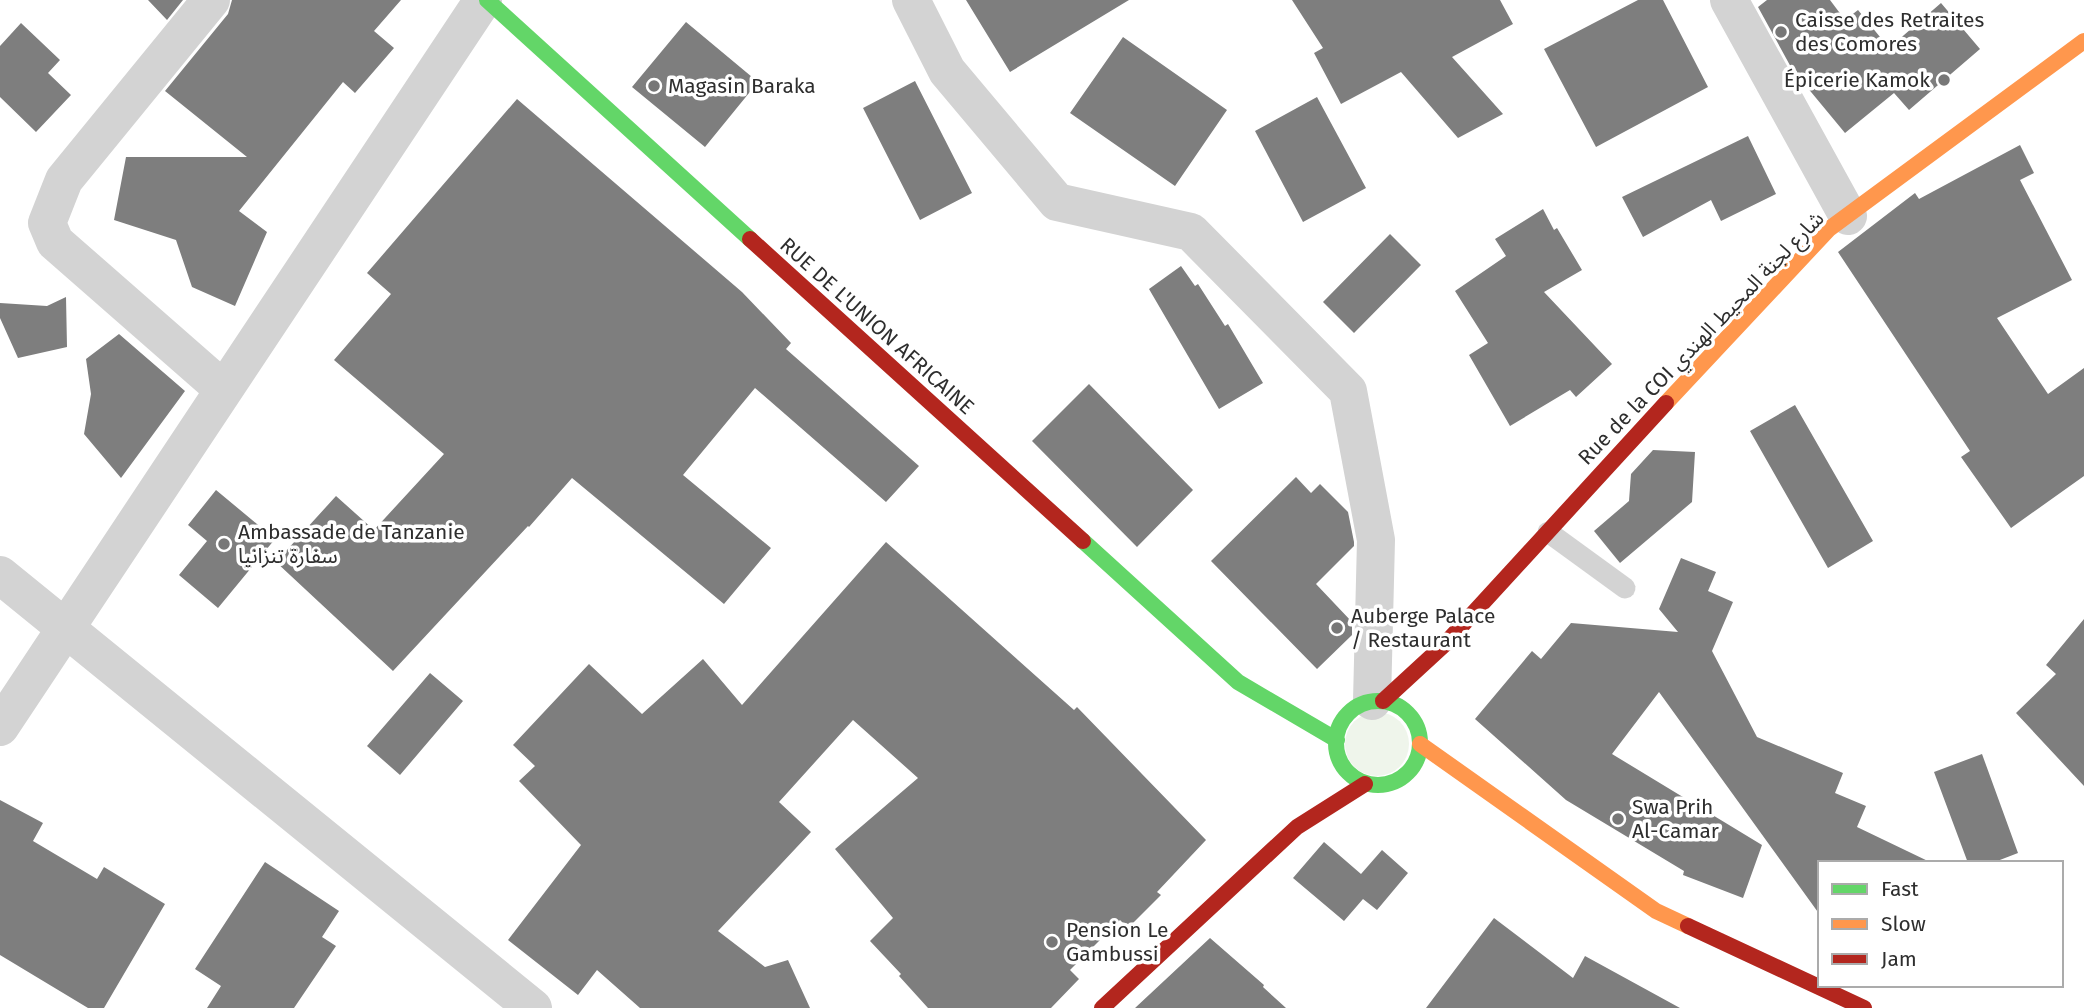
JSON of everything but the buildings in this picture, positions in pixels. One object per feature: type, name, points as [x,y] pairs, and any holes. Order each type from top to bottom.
[{"type":"street","points":[[211,0],[64,180],[47,223],[55,242],[224,390]]},
{"type":"street","points":[[0,727],[485,0]]},
{"type":"street","name":"RUE DE L'UNION AFRICAINE","points":[[485,0],[1238,682],[1337,746]]},
{"type":"street","points":[[911,0],[947,71],[1056,202],[1191,232],[1348,391],[1376,540],[1362,705],[1339,728],[1337,746],[1325,773]]},
{"type":"street","points":[[1729,0],[1848,216]]},
{"type":"street","name":"Rue de la COI شارع لجنة المحيط الهندي","points":[[1362,705],[1445,644],[1829,229],[2084,41]]},
{"type":"street","points":[[0,575],[533,1008]]},
{"type":"street","name":"Rue de la COI شارع لجنة المحيط الهندي","points":[[1437,670],[1445,644]]},
{"type":"street","name":"RUE DE L'UNION AFRICAINE","points":[[1238,682],[1290,695]]},
{"type":"street","points":[[1362,705],[1406,712],[1419,738],[1497,799],[1656,911],[1818,987]]},
{"type":"street","points":[[1398,781],[1413,767],[1419,755],[1419,738],[1426,708]]},
{"type":"street","points":[[1337,746],[1346,772],[1365,784],[1376,786],[1398,781],[1422,786]]},
{"type":"street","points":[[1101,1008],[1297,827],[1365,784]]},
{"type":"street","points":[[1460,793],[1497,799]]},
{"type":"street","points":[[1297,827],[1314,795]]},
{"type":"street","points":[[1819,987],[1864,1008]]},
{"type":"lane","points":[[1548,532],[1625,587]]},
{"type":"shaded area","points":[[1377,712],[1389,714],[1400,721],[1407,732],[1407,756],[1400,767],[1389,774],[1377,776],[1365,774],[1354,767],[1347,756],[1345,744],[1347,732],[1354,721],[1365,714]]},
{"type":"traffic: fast","points":[[487,0],[750,239]]},
{"type":"traffic: fast","points":[[1083,541],[1238,682],[1337,740]]},
{"type":"traffic: fast","points":[[1378,701],[1394,704],[1408,713],[1417,727],[1420,743],[1417,759],[1408,773],[1394,782],[1378,785],[1362,782],[1348,773],[1339,759],[1336,743],[1339,727],[1348,713],[1362,704],[1378,701]]},
{"type":"traffic: slow","points":[[1666,403],[1829,229],[2084,41]]},
{"type":"traffic: slow","points":[[1420,744],[1656,911],[1688,926]]},
{"type":"traffic: jam","points":[[750,239],[1083,541]]},
{"type":"traffic: jam","points":[[1383,701],[1445,644],[1666,403]]},
{"type":"traffic: jam","points":[[1102,1008],[1297,827],[1365,784]]},
{"type":"traffic: jam","points":[[1688,926],[1818,987]]},
{"type":"traffic: jam","points":[[1819,987],[1864,1008]]},
{"type":"place","name":"Caisse des Retraites des Comores","points":[[1781,32]]},
{"type":"place","name":"Épicerie Kamok","points":[[1944,80]]},
{"type":"place","name":"Magasin Baraka","points":[[654,86]]},
{"type":"place","name":"Ambassade de Tanzanie سفارة تنزانيا","points":[[224,544]]},
{"type":"place","name":"Auberge Palace / Restaurant","points":[[1337,628]]},
{"type":"place","name":"Swa Prih Al-Camar","points":[[1618,819]]},
{"type":"place","name":"Pension Le Gambussi","points":[[1052,942]]}]
